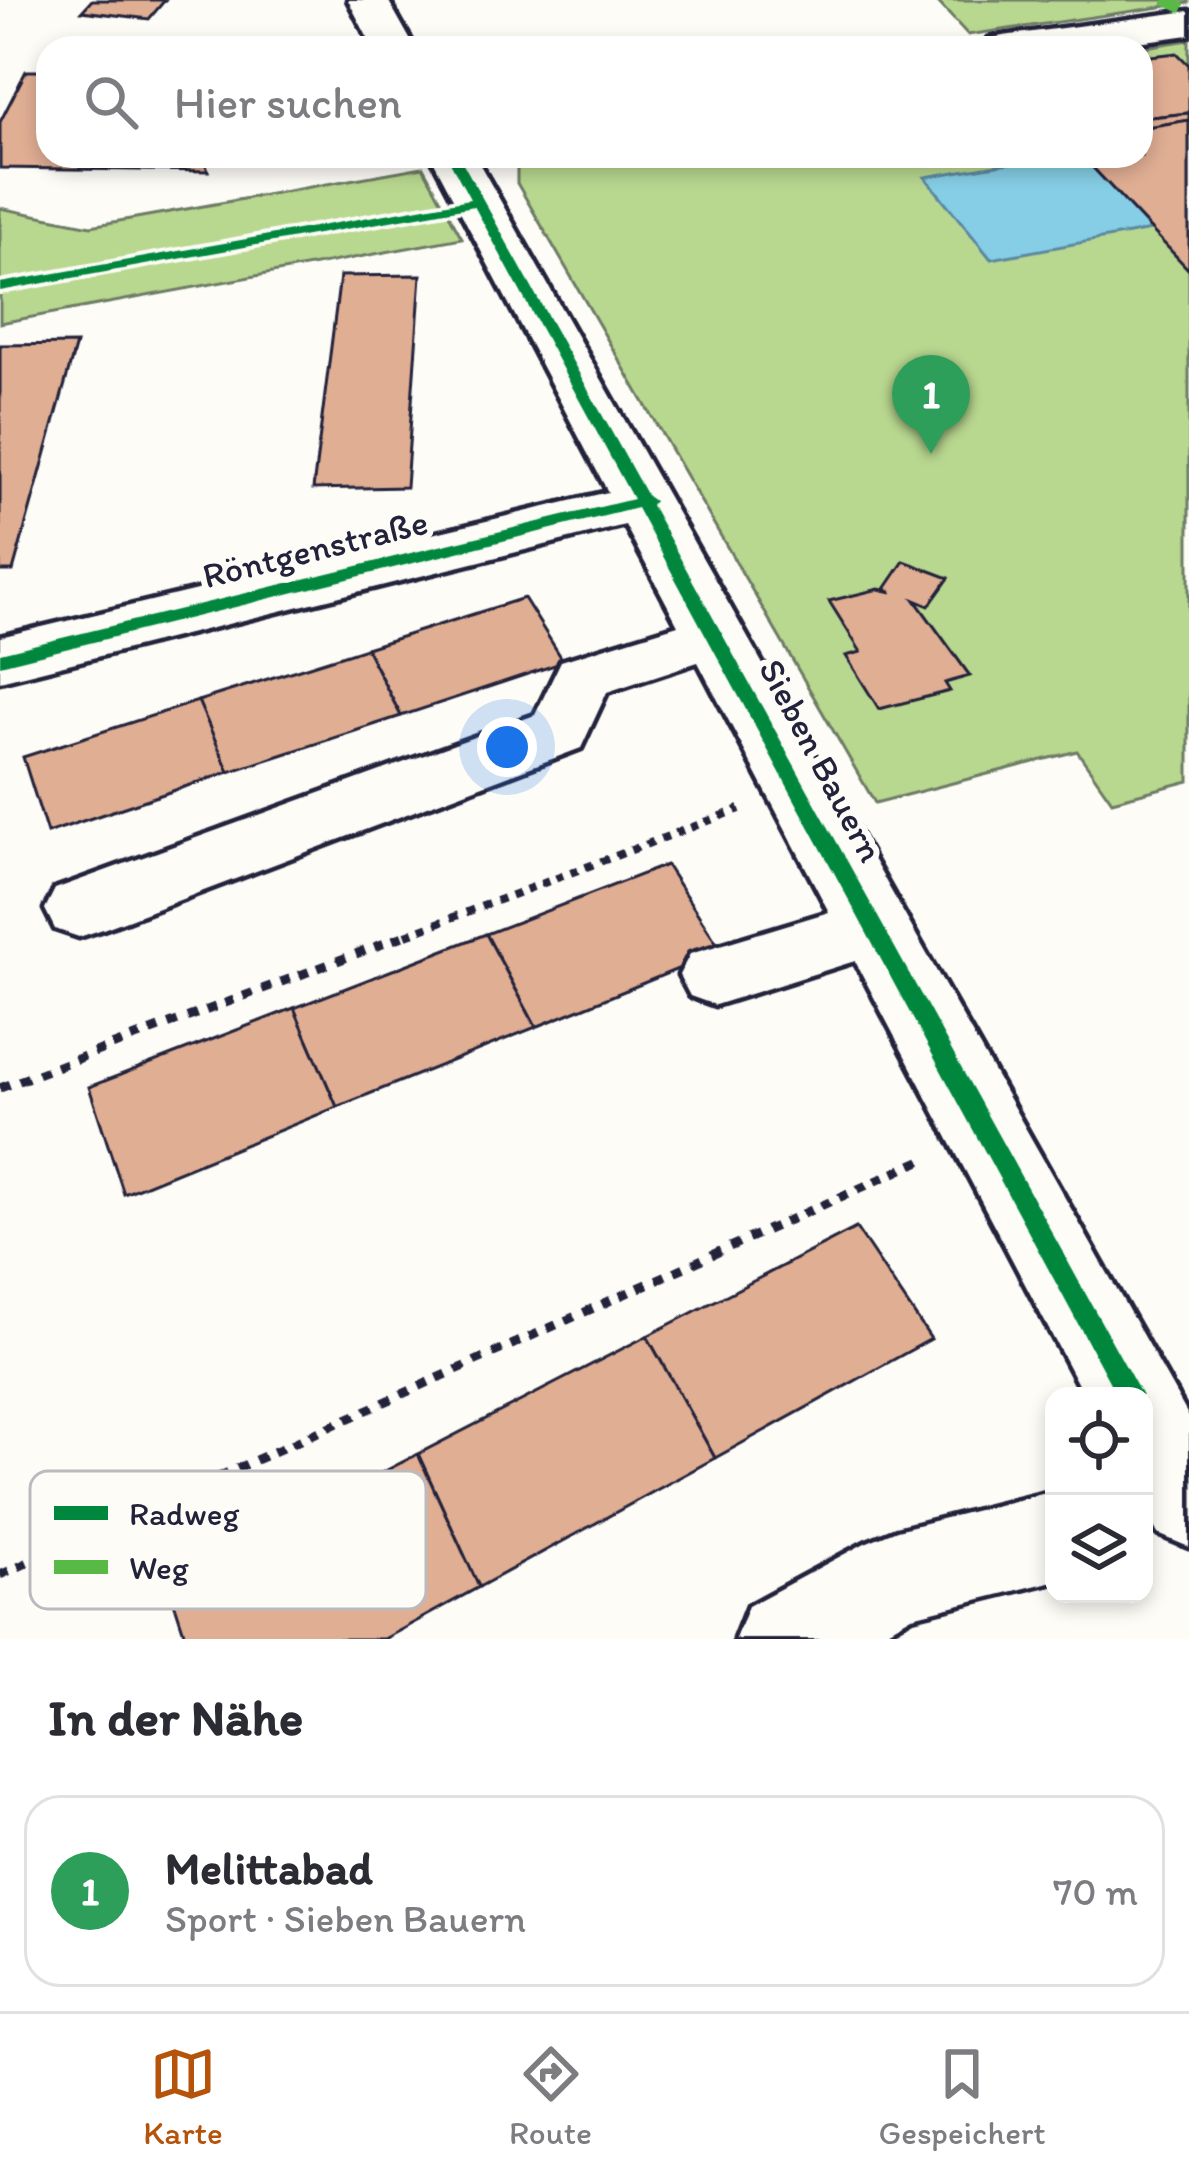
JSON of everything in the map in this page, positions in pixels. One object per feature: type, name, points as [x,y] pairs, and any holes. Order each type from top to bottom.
[{"type":"street","points":[[368,0],[388,36]]},
{"type":"street","points":[[1092,36],[1189,23]]},
{"type":"street","name":"Sieben Bauern","points":[[461,168],[1125,1387]]},
{"type":"street","name":"Röntgenstraße","points":[[0,659],[646,501]]},
{"type":"street","points":[[79,909],[559,731],[584,677],[717,634]]},
{"type":"street","points":[[716,975],[874,927]]},
{"type":"street","points":[[781,1639],[897,1575],[1045,1538]]},
{"type":"path","points":[[0,1088],[800,786]]},
{"type":"path","points":[[233,1471],[986,1132]]},
{"type":"path","points":[[0,1576],[30,1562]]},
{"type":"green space","points":[[936,0],[1189,0],[1189,3],[968,35]]},
{"type":"green space","points":[[1189,40],[1189,781],[1112,801],[1077,751],[875,803],[517,183],[517,168],[1153,168],[1153,46]]},
{"type":"green space","points":[[424,168],[462,238],[0,323],[0,208],[91,226]]},
{"type":"water","points":[[979,168],[1093,168],[1151,230],[991,259],[925,177]]},
{"type":"building","points":[[92,0],[165,0],[149,19],[82,11]]},
{"type":"building","points":[[1177,53],[1189,65],[1189,113],[1153,117],[1153,56]]},
{"type":"building","points":[[26,71],[36,71],[36,168],[208,171],[0,168],[0,122]]},
{"type":"building","points":[[1189,113],[1189,120],[1153,126],[1153,117]]},
{"type":"building","points":[[1189,120],[1189,270],[1093,168],[1153,168],[1153,126]]},
{"type":"building","points":[[421,275],[406,487],[313,489],[340,276]]},
{"type":"building","points":[[76,344],[13,571],[0,571],[0,345]]},
{"type":"building","points":[[904,561],[949,578],[929,606],[915,600],[970,676],[945,683],[950,691],[879,709],[846,656],[861,652],[829,601],[879,589],[892,592],[885,589]]},
{"type":"building","points":[[524,598],[564,662],[401,716],[366,648]]},
{"type":"building","points":[[366,648],[401,716],[229,772],[198,701]]},
{"type":"building","points":[[198,701],[229,772],[47,833],[23,757]]},
{"type":"building","points":[[666,865],[722,951],[536,1027],[486,934]]},
{"type":"building","points":[[486,934],[536,1027],[337,1107],[294,1008]]},
{"type":"building","points":[[294,1008],[337,1107],[124,1194],[89,1087]]},
{"type":"building","points":[[856,1228],[931,1339],[715,1458],[647,1336]]},
{"type":"building","points":[[647,1336],[715,1458],[479,1587],[418,1454]]},
{"type":"building","points":[[418,1454],[426,1471],[385,1471]]},
{"type":"building","points":[[426,1471],[479,1587],[384,1639],[186,1639],[176,1609],[426,1609]]},
{"type":"marked path","points":[[1164,0],[1189,11]]},
{"type":"cycle path","points":[[460,168],[1125,1387]]},
{"type":"cycle path","points":[[0,287],[478,201]]},
{"type":"cycle path","points":[[0,659],[646,501]]},
{"type":"place","name":"Melittabad","points":[[931,454]]}]
